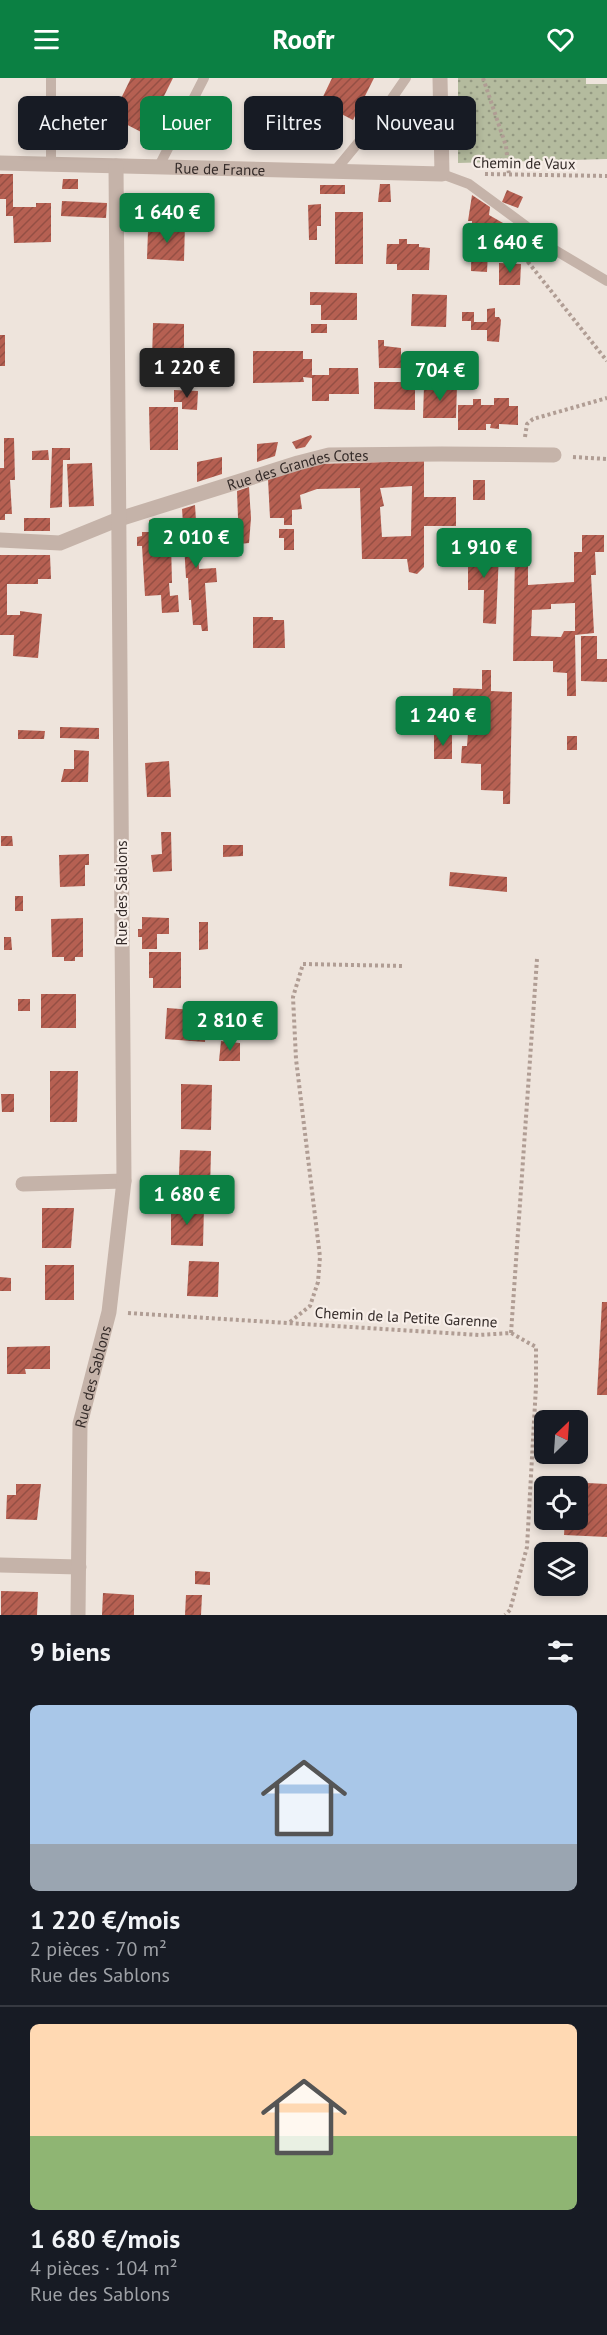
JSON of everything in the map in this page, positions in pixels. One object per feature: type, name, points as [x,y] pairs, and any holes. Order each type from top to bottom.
[{"type":"street","points":[[440,78],[442,174]]},
{"type":"street","name":"Rue de France","points":[[0,163],[442,174]]},
{"type":"street","name":"Rue des Sablons","points":[[78,1615],[80,1424],[109,1312],[124,1180],[116,166]]},
{"type":"street","name":"Rue des Grandes Cotes","points":[[0,540],[60,543],[120,519],[329,455],[554,455]]},
{"type":"street","points":[[23,1184],[124,1180]]},
{"type":"street","points":[[0,1565],[79,1567]]},
{"type":"lane","points":[[51,78],[51,164]]},
{"type":"lane","points":[[158,168],[204,78]]},
{"type":"lane","points":[[334,172],[377,120],[406,78]]},
{"type":"lane","points":[[442,174],[469,184],[526,226],[543,243],[607,281]]},
{"type":"path","points":[[483,78],[506,146],[509,175]]},
{"type":"path","name":"Chemin de Vaux","points":[[475,174],[607,176]]},
{"type":"path","points":[[526,226],[528,262],[607,361]]},
{"type":"path","points":[[522,454],[527,424],[533,419],[607,398]]},
{"type":"path","points":[[554,455],[607,459]]},
{"type":"path","points":[[511,1333],[537,958]]},
{"type":"path","points":[[290,1323],[310,1306],[318,1282],[320,1257],[295,1048],[293,997],[303,964],[404,966]]},
{"type":"path","name":"Chemin de la Petite Garenne","points":[[109,1312],[479,1335],[511,1333],[536,1347],[527,1548],[510,1610],[505,1615]]},
{"type":"green space","points":[[458,78],[586,78],[586,84],[607,84],[607,159],[458,163],[458,150],[476,150],[476,96],[458,96]]},
{"type":"building","points":[[131,78],[173,78],[164,96],[140,96],[140,131],[128,125],[128,96],[122,96]]},
{"type":"building","points":[[332,78],[374,78],[365,96],[355,96],[353,120],[343,115],[343,96],[323,96]]},
{"type":"building","points":[[0,174],[13,174],[13,207],[36,207],[36,203],[51,203],[51,242],[14,243],[13,216],[6,216],[6,199],[0,199]]},
{"type":"building","points":[[63,179],[78,179],[78,189],[62,189]]},
{"type":"building","points":[[380,184],[390,184],[391,202],[378,202]]},
{"type":"building","points":[[320,185],[345,185],[345,194],[320,194]]},
{"type":"building","points":[[507,190],[523,197],[518,208],[502,202]]},
{"type":"building","points":[[472,195],[490,207],[489,215],[503,223],[513,225],[511,251],[488,252],[487,272],[471,271],[472,221],[468,221]]},
{"type":"building","points":[[62,201],[107,203],[106,218],[61,216]]},
{"type":"building","points":[[321,204],[321,226],[317,226],[317,240],[309,240],[308,205]]},
{"type":"building","points":[[335,212],[363,212],[363,264],[335,264]]},
{"type":"building","points":[[170,223],[185,223],[184,261],[147,259],[148,231],[170,231]]},
{"type":"building","points":[[399,239],[407,239],[407,244],[419,244],[419,247],[430,248],[429,270],[397,270],[397,264],[386,264],[387,244],[399,244]]},
{"type":"building","points":[[499,263],[521,264],[520,285],[499,285]]},
{"type":"building","points":[[310,292],[357,293],[357,320],[321,320],[321,305],[310,305]]},
{"type":"building","points":[[412,294],[447,295],[446,327],[411,326]]},
{"type":"building","points":[[495,308],[495,317],[501,320],[499,342],[487,341],[487,330],[471,330],[471,321],[462,321],[462,312],[474,312],[474,322],[487,322],[487,309]]},
{"type":"building","points":[[153,323],[184,324],[184,361],[152,360]]},
{"type":"building","points":[[311,324],[327,324],[327,333],[311,333]]},
{"type":"building","points":[[0,335],[5,335],[5,366],[0,366]]},
{"type":"building","points":[[378,340],[384,340],[384,346],[401,348],[401,368],[379,368]]},
{"type":"building","points":[[253,351],[303,351],[303,359],[312,359],[312,375],[329,375],[329,368],[358,368],[359,394],[329,394],[329,401],[312,401],[312,378],[303,377],[304,382],[253,383]]},
{"type":"building","points":[[374,382],[415,382],[415,410],[374,409]]},
{"type":"building","points":[[424,385],[457,385],[456,418],[423,418]]},
{"type":"building","points":[[174,390],[198,391],[197,410],[182,409],[182,402],[174,402]]},
{"type":"building","points":[[494,398],[509,398],[509,406],[518,406],[518,425],[499,424],[499,429],[490,428],[491,424],[486,424],[486,430],[458,430],[458,405],[473,405],[473,399],[481,399],[481,405],[494,405]]},
{"type":"building","points":[[149,407],[178,407],[178,450],[150,450]]},
{"type":"building","points":[[311,435],[305,447],[296,449],[292,442]]},
{"type":"building","points":[[4,438],[14,438],[15,480],[10,480],[12,514],[5,514],[5,520],[0,520],[0,468],[4,468]]},
{"type":"building","points":[[278,442],[275,456],[257,462],[257,444]]},
{"type":"building","points":[[52,448],[70,448],[70,460],[63,460],[62,507],[50,508]]},
{"type":"building","points":[[48,450],[49,460],[32,460],[32,451]]},
{"type":"building","points":[[222,457],[222,474],[197,482],[197,462]]},
{"type":"building","points":[[424,461],[424,497],[456,497],[456,526],[424,526],[424,567],[417,574],[409,572],[407,559],[362,559],[360,488],[317,489],[300,495],[302,509],[292,510],[292,525],[284,525],[284,518],[270,518],[268,479],[317,464]],"holes":[[[412,486],[411,536],[382,537],[380,507],[384,506],[380,488]]]},
{"type":"building","points":[[92,463],[94,506],[69,507],[67,464]]},
{"type":"building","points":[[473,480],[485,480],[485,500],[473,500]]},
{"type":"building","points":[[249,487],[251,518],[249,543],[239,544],[237,491]]},
{"type":"building","points":[[195,505],[199,569],[216,568],[217,582],[205,583],[208,631],[202,631],[201,625],[193,625],[182,541],[183,528],[180,528],[180,523],[183,523],[182,509]]},
{"type":"building","points":[[24,518],[50,518],[50,531],[24,531]]},
{"type":"building","points":[[157,518],[158,543],[171,543],[170,596],[178,595],[179,612],[162,613],[161,595],[145,596],[142,546],[137,546],[137,537],[142,536],[142,532],[150,532],[149,520]]},
{"type":"building","points":[[279,529],[294,529],[294,550],[284,550],[284,538],[279,538]]},
{"type":"building","points":[[582,535],[604,535],[604,552],[595,552],[596,575],[591,575],[594,633],[575,635],[576,696],[567,696],[567,673],[553,672],[553,661],[513,661],[515,556],[528,557],[528,585],[574,582],[574,552],[582,552]],"holes":[[[575,603],[575,631],[564,631],[561,637],[531,636],[532,610],[551,609],[551,604]]]},
{"type":"building","points":[[468,545],[484,545],[484,552],[499,553],[496,624],[483,623],[484,590],[468,590]]},
{"type":"building","points":[[0,555],[50,555],[51,579],[38,579],[38,584],[7,584],[7,615],[20,615],[20,611],[42,614],[38,658],[13,656],[14,635],[0,635]]},
{"type":"building","points":[[253,617],[273,617],[273,620],[284,620],[285,648],[253,648]]},
{"type":"building","points":[[581,636],[597,636],[597,659],[607,659],[607,682],[581,681]]},
{"type":"building","points":[[482,670],[491,670],[491,691],[512,692],[510,804],[503,804],[503,791],[481,790],[481,764],[461,763],[462,746],[467,746],[468,733],[481,734],[482,715],[452,715],[453,688],[482,689]]},
{"type":"building","points":[[60,727],[99,728],[99,739],[60,738]]},
{"type":"building","points":[[18,730],[45,731],[44,739],[18,739]]},
{"type":"building","points":[[434,735],[452,735],[452,759],[434,759]]},
{"type":"building","points":[[567,736],[577,736],[577,750],[567,750]]},
{"type":"building","points":[[74,750],[89,751],[88,782],[61,782],[64,769],[74,769]]},
{"type":"building","points":[[169,761],[171,797],[147,797],[145,763]]},
{"type":"building","points":[[161,832],[171,832],[172,871],[153,872],[151,855],[162,854]]},
{"type":"building","points":[[1,836],[12,836],[13,846],[1,846]]},
{"type":"building","points":[[223,845],[243,845],[243,856],[223,857]]},
{"type":"building","points":[[89,854],[89,865],[85,865],[85,886],[60,887],[59,855]]},
{"type":"building","points":[[450,872],[507,877],[507,892],[449,886]]},
{"type":"building","points":[[15,896],[23,896],[23,911],[15,911]]},
{"type":"building","points":[[142,917],[169,918],[169,934],[157,934],[157,949],[142,949],[142,937],[138,937],[138,929],[142,929]]},
{"type":"building","points":[[83,918],[83,957],[75,957],[75,961],[64,961],[64,957],[52,957],[51,919]]},
{"type":"building","points":[[199,922],[208,922],[208,949],[199,950]]},
{"type":"building","points":[[4,937],[11,937],[12,950],[4,950]]},
{"type":"building","points":[[149,952],[181,952],[181,988],[153,988],[153,978],[149,978]]},
{"type":"building","points":[[41,994],[76,994],[76,1028],[41,1028]]},
{"type":"building","points":[[18,999],[30,999],[30,1011],[18,1011]]},
{"type":"building","points":[[167,1008],[207,1011],[205,1042],[165,1039]]},
{"type":"building","points":[[221,1041],[240,1043],[240,1061],[219,1061]]},
{"type":"building","points":[[50,1071],[78,1071],[77,1122],[50,1122]]},
{"type":"building","points":[[181,1084],[212,1085],[211,1130],[181,1129]]},
{"type":"building","points":[[1,1094],[14,1094],[14,1112],[2,1112]]},
{"type":"building","points":[[180,1150],[211,1151],[210,1190],[183,1189],[183,1175],[179,1175]]},
{"type":"building","points":[[171,1206],[204,1206],[203,1246],[171,1245]]},
{"type":"building","points":[[42,1208],[74,1208],[71,1248],[42,1248]]},
{"type":"building","points":[[189,1261],[219,1262],[218,1297],[187,1296]]},
{"type":"building","points":[[45,1265],[74,1265],[74,1300],[45,1300]]},
{"type":"building","points":[[0,1277],[11,1278],[11,1291],[0,1291]]},
{"type":"building","points":[[602,1302],[607,1302],[607,1395],[597,1395]]},
{"type":"building","points":[[50,1346],[50,1369],[25,1369],[26,1374],[7,1374],[7,1347]]},
{"type":"building","points":[[588,1483],[607,1484],[607,1537],[564,1535],[564,1530],[588,1530]]},
{"type":"building","points":[[16,1484],[41,1484],[37,1520],[6,1519],[7,1495],[16,1495]]},
{"type":"building","points":[[195,1571],[210,1572],[210,1585],[195,1584]]},
{"type":"building","points":[[1,1591],[38,1592],[37,1615],[1,1615]]},
{"type":"building","points":[[103,1593],[134,1595],[134,1615],[102,1615]]},
{"type":"building","points":[[186,1595],[202,1595],[201,1615],[185,1615]]}]
